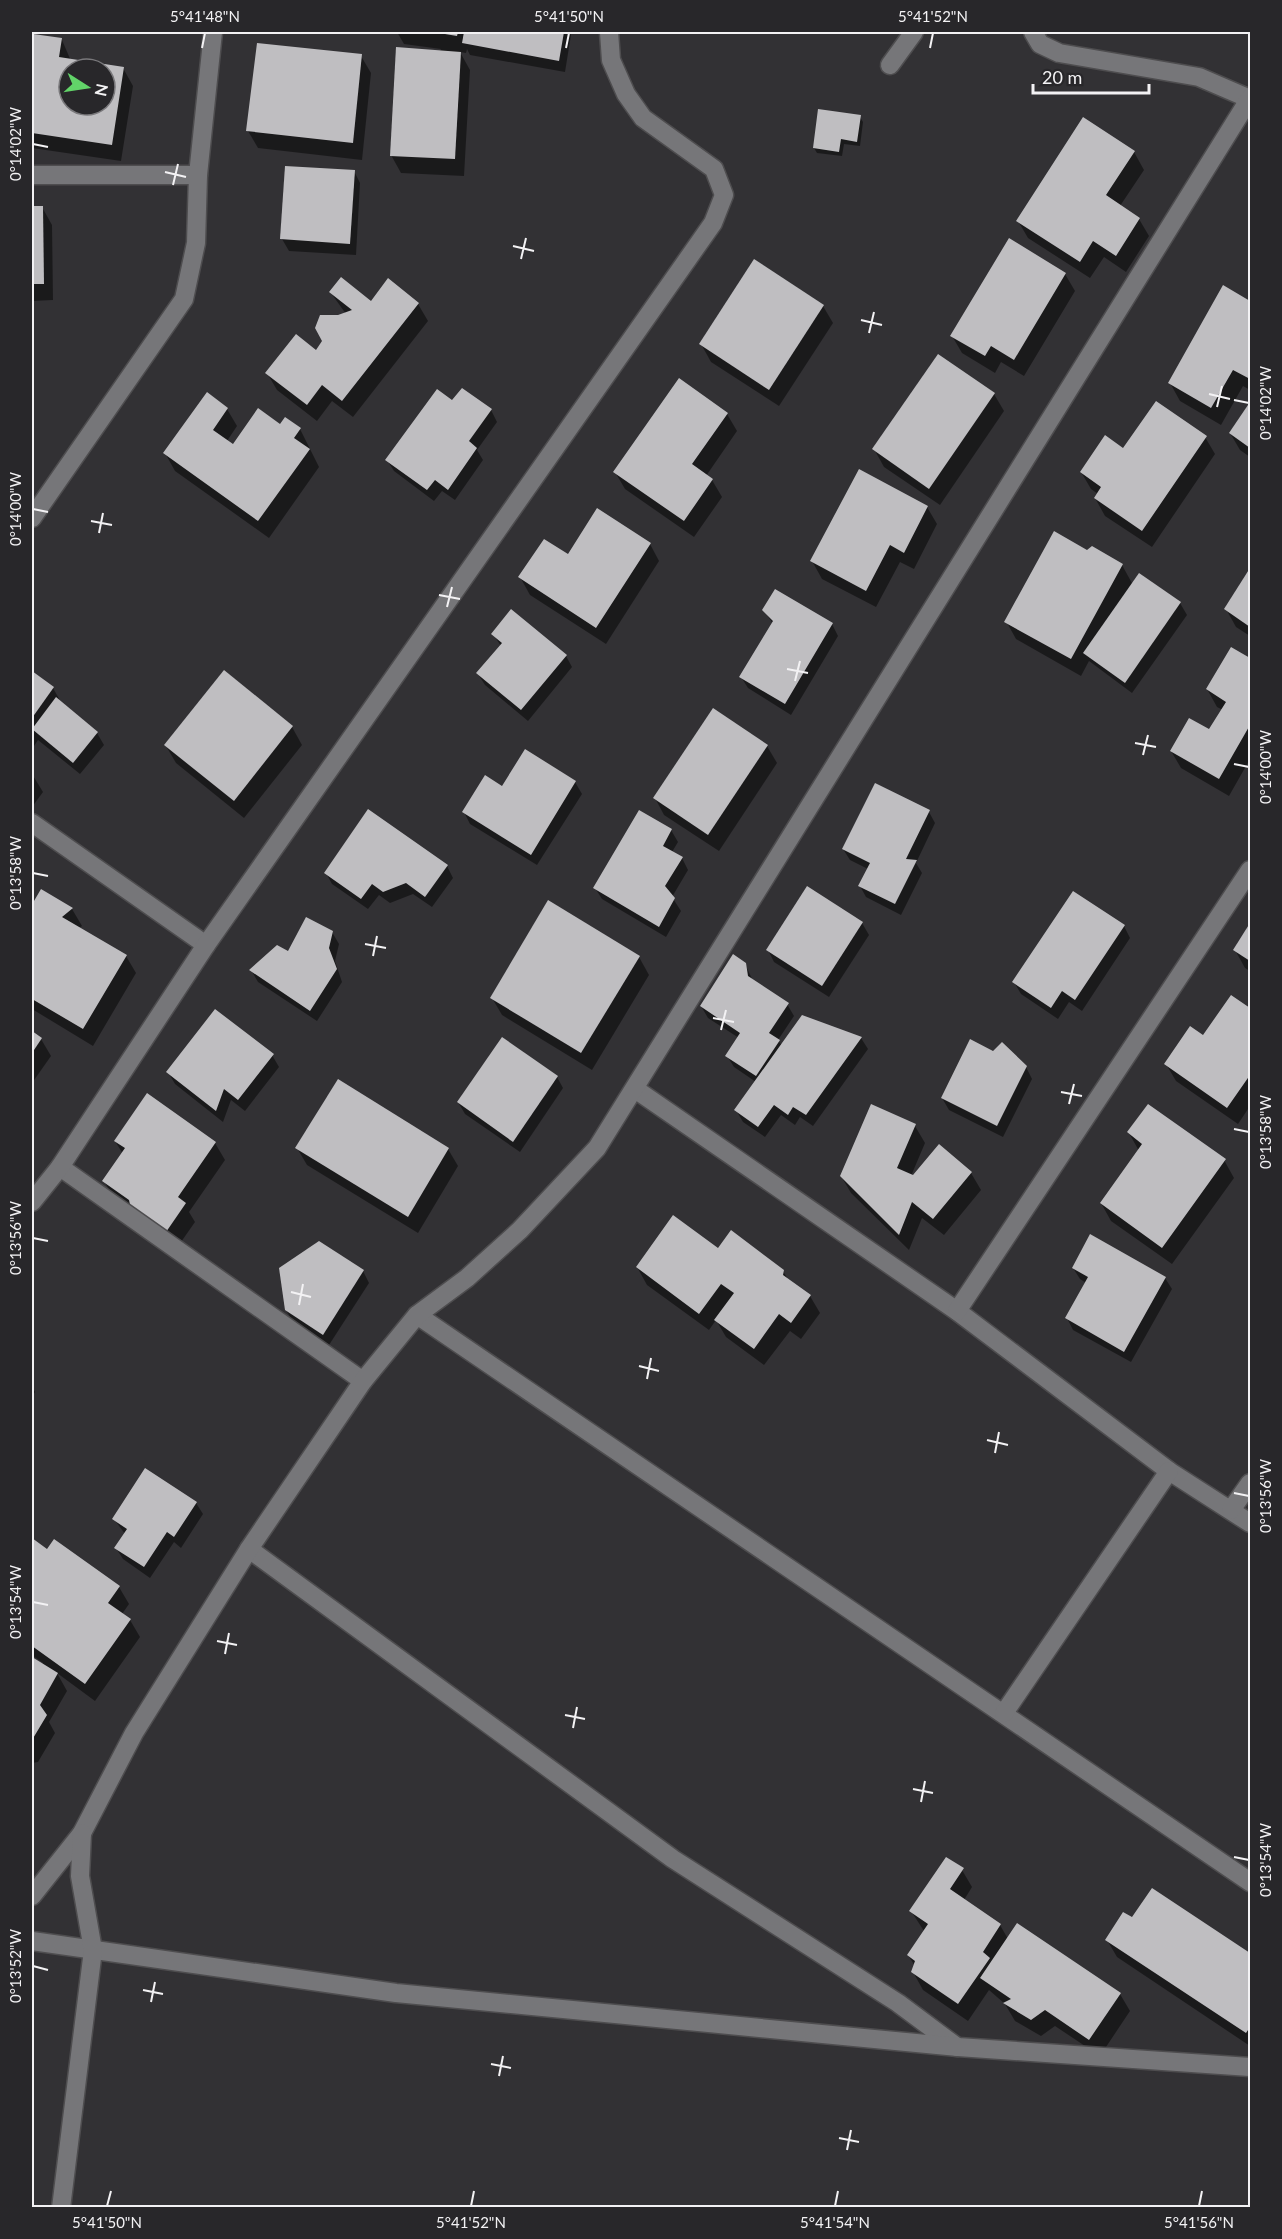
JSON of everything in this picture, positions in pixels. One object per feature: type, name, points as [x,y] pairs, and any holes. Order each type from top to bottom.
[{"type":"street","points":[[32,518],[184,299],[196,243],[198,175],[213,32]]},
{"type":"street","points":[[32,1202],[60,1167],[206,945],[713,223],[724,195],[714,169],[643,118],[626,94],[611,60],[609,32]]},
{"type":"street","points":[[891,65],[914,32]]},
{"type":"street","points":[[32,1896],[82,1833],[134,1733],[249,1549],[363,1381],[417,1315],[467,1278],[520,1230],[597,1148],[1250,99],[1199,76],[1059,53],[1040,44],[1033,32]]},
{"type":"street","points":[[32,176],[198,175]]},
{"type":"street","points":[[32,823],[206,945]]},
{"type":"street","points":[[957,1311],[1251,870]]},
{"type":"street","points":[[635,1089],[957,1311],[1169,1471],[1251,1523]]},
{"type":"street","points":[[60,1167],[363,1381]]},
{"type":"street","points":[[417,1315],[1251,1882]]},
{"type":"street","points":[[1004,1713],[1169,1471]]},
{"type":"street","points":[[1231,1510],[1251,1483]]},
{"type":"street","points":[[249,1549],[673,1858],[788,1935],[898,2003],[958,2047]]},
{"type":"street","points":[[61,2208],[93,1950],[80,1876],[82,1833]]},
{"type":"street","points":[[32,1941],[396,1993],[958,2047],[1251,2067]]},
{"type":"building","points":[[433,32],[458,32],[457,36]]},
{"type":"building","points":[[464,32],[564,32],[559,61],[462,43]]},
{"type":"building","points":[[33,34],[62,38],[59,57],[57,57],[57,117],[116,117],[112,145],[32,133]]},
{"type":"building","points":[[257,43],[362,54],[353,143],[246,131]]},
{"type":"building","points":[[396,47],[461,52],[455,159],[390,156]]},
{"type":"building","points":[[117,66],[124,67],[117,112]]},
{"type":"building","points":[[818,109],[861,115],[857,142],[841,139],[839,152],[813,148]]},
{"type":"building","points":[[1083,117],[1135,151],[1106,195],[1140,218],[1116,256],[1093,241],[1080,262],[1016,221]]},
{"type":"building","points":[[285,166],[355,170],[350,244],[280,239]]},
{"type":"building","points":[[32,206],[43,206],[44,284],[32,284]]},
{"type":"building","points":[[1009,238],[1066,273],[1014,360],[991,346],[985,356],[950,336]]},
{"type":"building","points":[[754,259],[824,305],[769,390],[699,344]]},
{"type":"building","points":[[341,277],[371,301],[388,278],[419,303],[342,401],[322,385],[307,405],[265,373],[296,334],[316,350],[322,341],[315,328],[320,315],[338,315],[352,310],[329,292]]},
{"type":"building","points":[[1223,285],[1250,301],[1250,379],[1233,370],[1211,408],[1168,383]]},
{"type":"building","points":[[938,354],[995,393],[929,489],[872,449]]},
{"type":"building","points":[[679,378],[728,413],[692,464],[713,479],[684,521],[613,472]]},
{"type":"building","points":[[462,388],[492,409],[469,441],[477,448],[448,490],[435,480],[427,490],[385,460],[437,389],[452,400]]},
{"type":"building","points":[[207,392],[228,408],[213,430],[233,444],[258,408],[280,424],[285,417],[301,428],[294,438],[310,449],[258,521],[163,453]]},
{"type":"building","points":[[1156,401],[1207,436],[1142,531],[1094,498],[1101,487],[1080,472],[1105,435],[1123,448]]},
{"type":"building","points":[[1250,402],[1250,448],[1229,433]]},
{"type":"building","points":[[859,469],[928,506],[904,553],[890,545],[866,591],[810,561]]},
{"type":"building","points":[[597,508],[651,543],[596,628],[518,577],[544,539],[568,554]]},
{"type":"building","points":[[1054,531],[1087,550],[1092,546],[1123,564],[1071,659],[1004,622]]},
{"type":"building","points":[[1250,568],[1250,627],[1224,609]]},
{"type":"building","points":[[1139,573],[1181,602],[1125,683],[1083,653]]},
{"type":"building","points":[[775,589],[833,623],[785,704],[739,677],[773,621],[762,610]]},
{"type":"building","points":[[511,609],[567,655],[521,710],[476,673],[502,643],[491,634]]},
{"type":"building","points":[[1231,647],[1250,658],[1250,725],[1219,779],[1170,751],[1189,718],[1209,729],[1226,702],[1206,689]]},
{"type":"building","points":[[224,670],[293,726],[234,801],[164,745]]},
{"type":"building","points":[[32,671],[54,687],[32,718]]},
{"type":"building","points":[[56,697],[98,732],[73,763],[32,729]]},
{"type":"building","points":[[713,708],[768,745],[708,835],[653,798]]},
{"type":"building","points":[[525,749],[576,781],[531,855],[462,812],[485,775],[502,786]]},
{"type":"building","points":[[875,783],[930,810],[906,859],[917,860],[895,904],[858,886],[870,863],[842,849]]},
{"type":"building","points":[[368,809],[448,865],[425,897],[406,883],[383,892],[372,884],[361,899],[324,873]]},
{"type":"building","points":[[639,810],[672,829],[663,846],[683,857],[665,886],[675,898],[659,927],[593,888]]},
{"type":"building","points":[[807,886],[863,922],[822,986],[766,950]]},
{"type":"building","points":[[41,889],[73,908],[62,917],[127,955],[83,1029],[32,999],[32,899],[34,901]]},
{"type":"building","points":[[1073,891],[1125,925],[1075,1000],[1062,991],[1051,1008],[1012,982]]},
{"type":"building","points":[[548,900],[640,956],[581,1053],[490,998]]},
{"type":"building","points":[[306,917],[333,931],[329,948],[337,969],[310,1011],[249,970],[277,945],[288,951]]},
{"type":"building","points":[[1250,923],[1250,961],[1233,950]]},
{"type":"building","points":[[733,954],[746,963],[748,976],[789,1003],[769,1033],[780,1040],[756,1076],[725,1056],[740,1033],[700,1006]]},
{"type":"building","points":[[1231,995],[1250,1008],[1250,1075],[1227,1108],[1164,1064],[1190,1026],[1203,1035]]},
{"type":"building","points":[[215,1009],[274,1054],[238,1100],[224,1089],[216,1111],[166,1072]]},
{"type":"building","points":[[802,1015],[862,1037],[806,1115],[793,1107],[788,1115],[774,1105],[758,1127],[734,1110]]},
{"type":"building","points":[[32,1031],[42,1038],[32,1053]]},
{"type":"building","points":[[502,1037],[558,1076],[513,1142],[457,1102]]},
{"type":"building","points":[[970,1039],[993,1051],[1002,1042],[1027,1066],[997,1126],[941,1098]]},
{"type":"building","points":[[338,1079],[449,1148],[408,1217],[295,1148]]},
{"type":"building","points":[[147,1093],[216,1142],[178,1197],[186,1203],[164,1235],[132,1214],[129,1200],[102,1181],[125,1148],[114,1141]]},
{"type":"building","points":[[871,1104],[916,1124],[897,1168],[913,1175],[939,1144],[972,1172],[933,1219],[912,1202],[899,1235],[840,1176]]},
{"type":"building","points":[[1148,1104],[1226,1159],[1162,1248],[1100,1203],[1142,1144],[1127,1132]]},
{"type":"building","points":[[673,1215],[718,1248],[731,1230],[784,1270],[783,1275],[811,1295],[791,1323],[779,1314],[754,1349],[714,1320],[734,1293],[721,1284],[699,1314],[636,1267]]},
{"type":"building","points":[[1090,1234],[1166,1277],[1124,1352],[1065,1318],[1088,1277],[1072,1268]]},
{"type":"building","points":[[319,1241],[364,1270],[323,1335],[285,1310],[279,1268]]},
{"type":"building","points":[[145,1468],[197,1502],[174,1537],[167,1532],[144,1567],[114,1548],[127,1529],[112,1519]]},
{"type":"building","points":[[32,1538],[47,1549],[54,1539],[120,1586],[108,1603],[131,1619],[85,1684],[32,1646]]},
{"type":"building","points":[[32,1657],[58,1673],[40,1705],[47,1715],[32,1740]]},
{"type":"building","points":[[946,1857],[964,1868],[950,1889],[1001,1924],[983,1952],[990,1958],[958,2004],[911,1972],[915,1961],[907,1955],[928,1924],[909,1911]]},
{"type":"building","points":[[1152,1888],[1250,1953],[1250,2027],[1246,2033],[1105,1940],[1123,1912],[1132,1917]]},
{"type":"building","points":[[1017,1923],[1121,1993],[1089,2040],[1045,2010],[1031,2020],[1003,2003],[1011,1999],[980,1978]]}]
